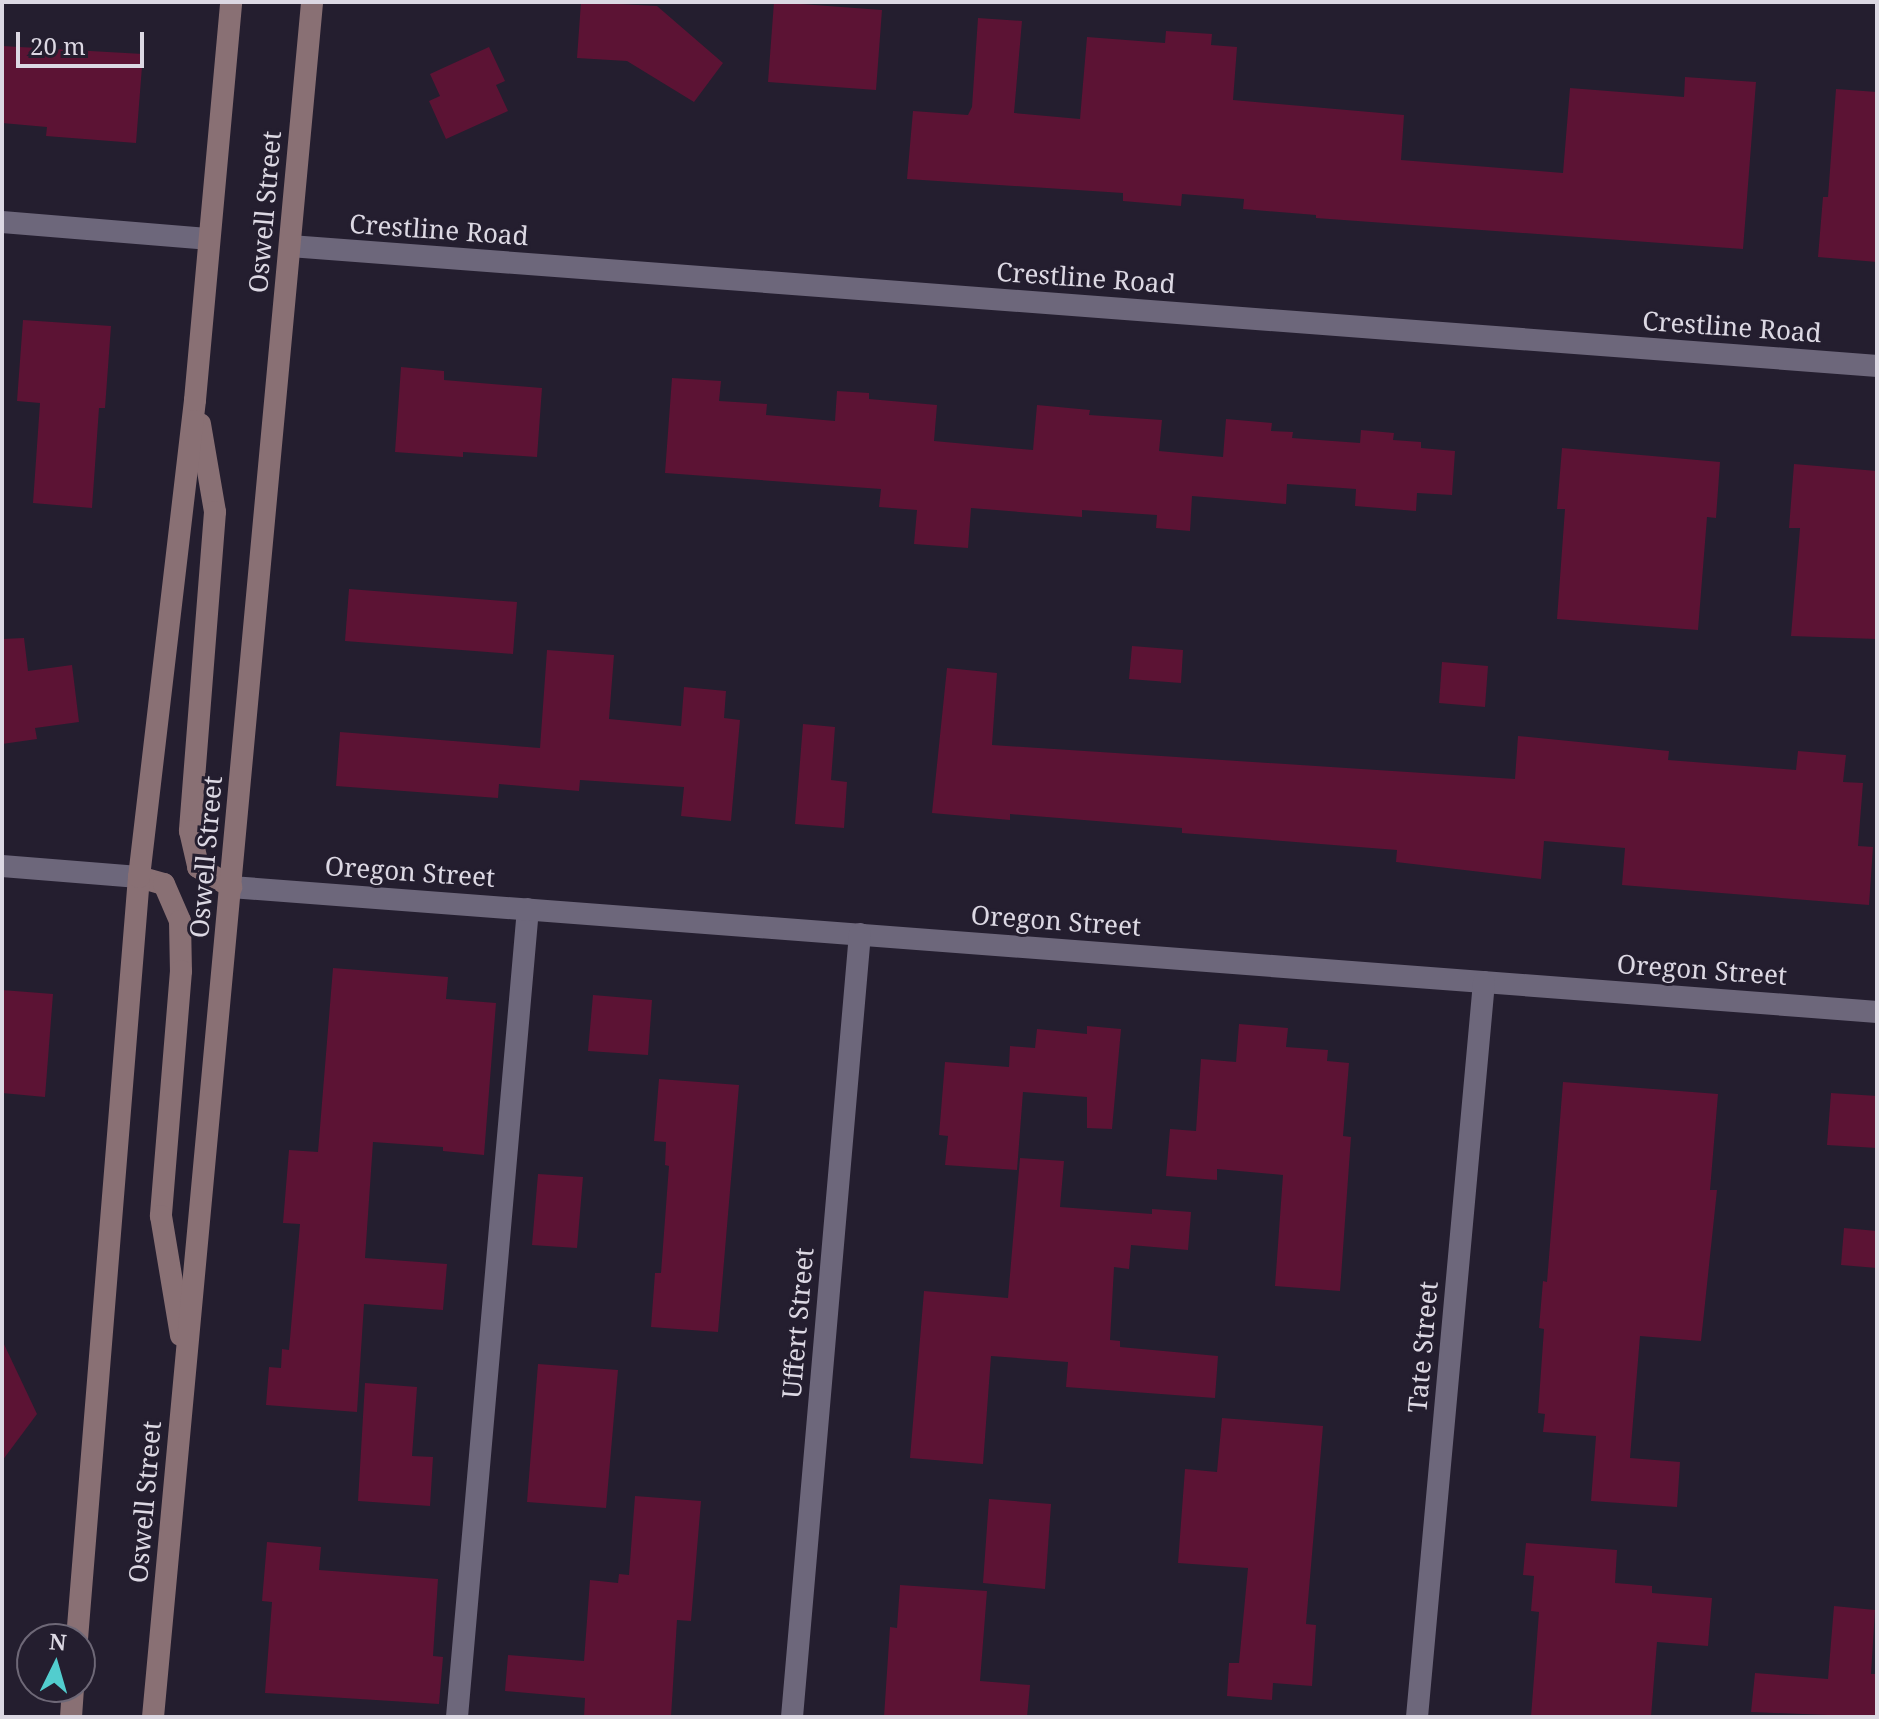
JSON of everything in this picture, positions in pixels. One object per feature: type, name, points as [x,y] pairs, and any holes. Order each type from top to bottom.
[{"type":"main road","name":"Oswell Street","points":[[78,1623],[139,877],[195,400],[207,239],[231,2]]},
{"type":"main road","name":"Oswell Street","points":[[153,1717],[312,2]]},
{"type":"main road","points":[[195,400],[215,512],[190,831],[198,867],[231,887]]},
{"type":"main road","points":[[139,877],[164,884],[180,921],[181,971],[161,1216],[186,1368]]},
{"type":"street","points":[[2,222],[207,239]]},
{"type":"street","name":"Crestline Road","points":[[290,246],[1877,366]]},
{"type":"street","points":[[2,866],[139,877]]},
{"type":"street","name":"Oregon Street","points":[[231,887],[1877,1012]]},
{"type":"street","points":[[457,1717],[528,909]]},
{"type":"street","name":"Uffert Street","points":[[792,1717],[860,934]]},
{"type":"street","name":"Tate Street","points":[[1417,1717],[1484,982]]},
{"type":"building","points":[[581,2],[657,6],[723,63],[694,102],[627,61],[577,58]]},
{"type":"building","points":[[774,2],[882,10],[876,90],[768,82]]},
{"type":"building","points":[[978,18],[1022,21],[1014,113],[1080,119],[1087,37],[1165,43],[1166,31],[1212,34],[1211,45],[1237,47],[1233,100],[1404,115],[1401,160],[1563,173],[1570,88],[1684,97],[1685,77],[1756,82],[1743,249],[1316,218],[1316,215],[1243,209],[1244,199],[1182,194],[1181,206],[1123,201],[1123,193],[907,179],[913,111],[968,115],[972,107]]},
{"type":"building","points":[[2,46],[143,54],[136,143],[46,136],[47,127],[2,123]]},
{"type":"building","points":[[489,47],[505,81],[496,85],[508,111],[446,139],[429,101],[440,96],[430,74]]},
{"type":"building","points":[[1836,89],[1877,92],[1877,262],[1818,257],[1823,197],[1828,197]]},
{"type":"building","points":[[23,320],[111,326],[105,408],[99,408],[92,508],[33,503],[40,403],[17,401]]},
{"type":"building","points":[[401,367],[444,371],[444,380],[542,388],[537,457],[463,452],[463,457],[395,452]]},
{"type":"building","points":[[672,378],[721,381],[719,401],[767,404],[766,415],[835,421],[837,391],[869,393],[869,399],[937,405],[934,441],[1033,450],[1037,405],[1090,410],[1089,415],[1162,420],[1159,451],[1223,457],[1226,419],[1272,423],[1271,431],[1293,432],[1292,438],[1360,443],[1361,430],[1394,433],[1393,440],[1421,442],[1421,448],[1455,451],[1452,495],[1417,493],[1416,511],[1355,506],[1356,489],[1287,484],[1286,504],[1192,496],[1190,531],[1156,528],[1157,515],[1082,510],[1082,517],[971,508],[968,548],[914,544],[917,510],[879,507],[881,489],[665,473]]},
{"type":"building","points":[[1562,448],[1720,462],[1716,518],[1707,517],[1698,630],[1557,619],[1565,509],[1557,509]]},
{"type":"building","points":[[1794,464],[1877,471],[1877,639],[1791,636],[1800,528],[1789,528]]},
{"type":"building","points":[[349,589],[517,602],[513,654],[345,641]]},
{"type":"building","points":[[24,638],[28,671],[72,665],[79,722],[35,728],[37,739],[2,744],[2,639]]},
{"type":"building","points":[[1132,646],[1183,650],[1181,683],[1129,679]]},
{"type":"building","points":[[547,650],[614,655],[609,719],[681,726],[684,687],[726,691],[724,718],[740,720],[731,821],[681,816],[684,787],[580,780],[579,791],[499,784],[498,798],[336,786],[340,732],[540,748]]},
{"type":"building","points":[[1442,662],[1488,666],[1485,707],[1439,703]]},
{"type":"building","points":[[947,668],[997,673],[992,745],[1515,779],[1518,736],[1669,751],[1668,760],[1796,770],[1798,751],[1846,755],[1843,782],[1863,783],[1858,846],[1873,847],[1869,905],[1622,885],[1625,848],[1544,841],[1541,879],[1396,862],[1397,850],[1182,833],[1182,828],[1010,814],[1010,820],[932,813]]},
{"type":"building","points":[[803,724],[835,727],[831,780],[847,782],[844,828],[795,824]]},
{"type":"building","points":[[333,968],[448,977],[446,999],[496,1003],[484,1155],[443,1151],[443,1147],[373,1142],[365,1258],[447,1264],[443,1310],[364,1304],[357,1412],[266,1405],[269,1367],[281,1368],[282,1349],[289,1350],[300,1224],[283,1223],[289,1150],[318,1152]]},
{"type":"building","points":[[2,990],[53,994],[45,1097],[2,1093]]},
{"type":"building","points":[[593,995],[652,1000],[648,1055],[588,1051]]},
{"type":"building","points":[[1239,1024],[1288,1028],[1286,1047],[1328,1050],[1327,1061],[1349,1063],[1343,1136],[1351,1137],[1340,1291],[1275,1286],[1283,1175],[1217,1169],[1217,1180],[1166,1176],[1170,1129],[1196,1131],[1201,1059],[1236,1062]]},
{"type":"building","points":[[1087,1026],[1121,1029],[1112,1129],[1087,1128],[1087,1097],[1023,1092],[1017,1170],[945,1165],[948,1136],[939,1135],[945,1062],[1009,1067],[1010,1046],[1035,1048],[1037,1029],[1087,1034]]},
{"type":"building","points":[[659,1079],[739,1085],[718,1332],[651,1327],[655,1273],[661,1273],[669,1166],[665,1165],[666,1142],[654,1141]]},
{"type":"building","points":[[1563,1082],[1718,1094],[1710,1190],[1717,1190],[1701,1341],[1640,1336],[1630,1458],[1680,1462],[1677,1507],[1591,1501],[1596,1436],[1543,1432],[1545,1414],[1538,1413],[1544,1329],[1539,1328],[1543,1281],[1547,1282]]},
{"type":"building","points":[[1831,1093],[1877,1096],[1877,1148],[1827,1145]]},
{"type":"building","points":[[1020,1158],[1064,1161],[1060,1207],[1152,1214],[1152,1209],[1191,1212],[1188,1250],[1131,1245],[1129,1269],[1114,1267],[1110,1340],[1120,1341],[1120,1347],[1218,1356],[1215,1398],[1066,1387],[1068,1362],[991,1356],[983,1464],[910,1458],[924,1291],[1008,1298]]},
{"type":"building","points":[[538,1174],[583,1177],[577,1248],[532,1245]]},
{"type":"building","points":[[1844,1228],[1877,1231],[1877,1268],[1841,1265]]},
{"type":"building","points":[[2,1340],[37,1414],[2,1461]]},
{"type":"building","points":[[538,1364],[618,1370],[606,1508],[527,1502]]},
{"type":"building","points":[[365,1383],[417,1387],[412,1456],[433,1457],[430,1506],[358,1501]]},
{"type":"building","points":[[1222,1418],[1323,1426],[1306,1624],[1316,1625],[1312,1686],[1273,1683],[1272,1700],[1227,1696],[1229,1663],[1239,1663],[1248,1568],[1178,1563],[1185,1469],[1217,1472]]},
{"type":"building","points":[[635,1496],[701,1501],[691,1621],[677,1620],[671,1717],[584,1717],[585,1698],[505,1691],[508,1655],[584,1661],[590,1580],[618,1583],[619,1574],[629,1575]]},
{"type":"building","points":[[989,1499],[1051,1504],[1045,1589],[983,1583]]},
{"type":"building","points":[[267,1542],[321,1547],[319,1570],[438,1579],[433,1656],[443,1657],[439,1704],[265,1693],[272,1602],[262,1601]]},
{"type":"building","points":[[1526,1543],[1617,1550],[1615,1583],[1652,1586],[1652,1593],[1712,1598],[1708,1646],[1657,1642],[1651,1717],[1531,1717],[1539,1612],[1531,1611],[1534,1576],[1523,1575]]},
{"type":"building","points":[[900,1585],[987,1591],[980,1681],[1030,1685],[1027,1717],[884,1717],[890,1627],[897,1628]]},
{"type":"building","points":[[1834,1606],[1875,1610],[1871,1674],[1877,1674],[1877,1717],[1751,1712],[1755,1673],[1828,1679]]}]
